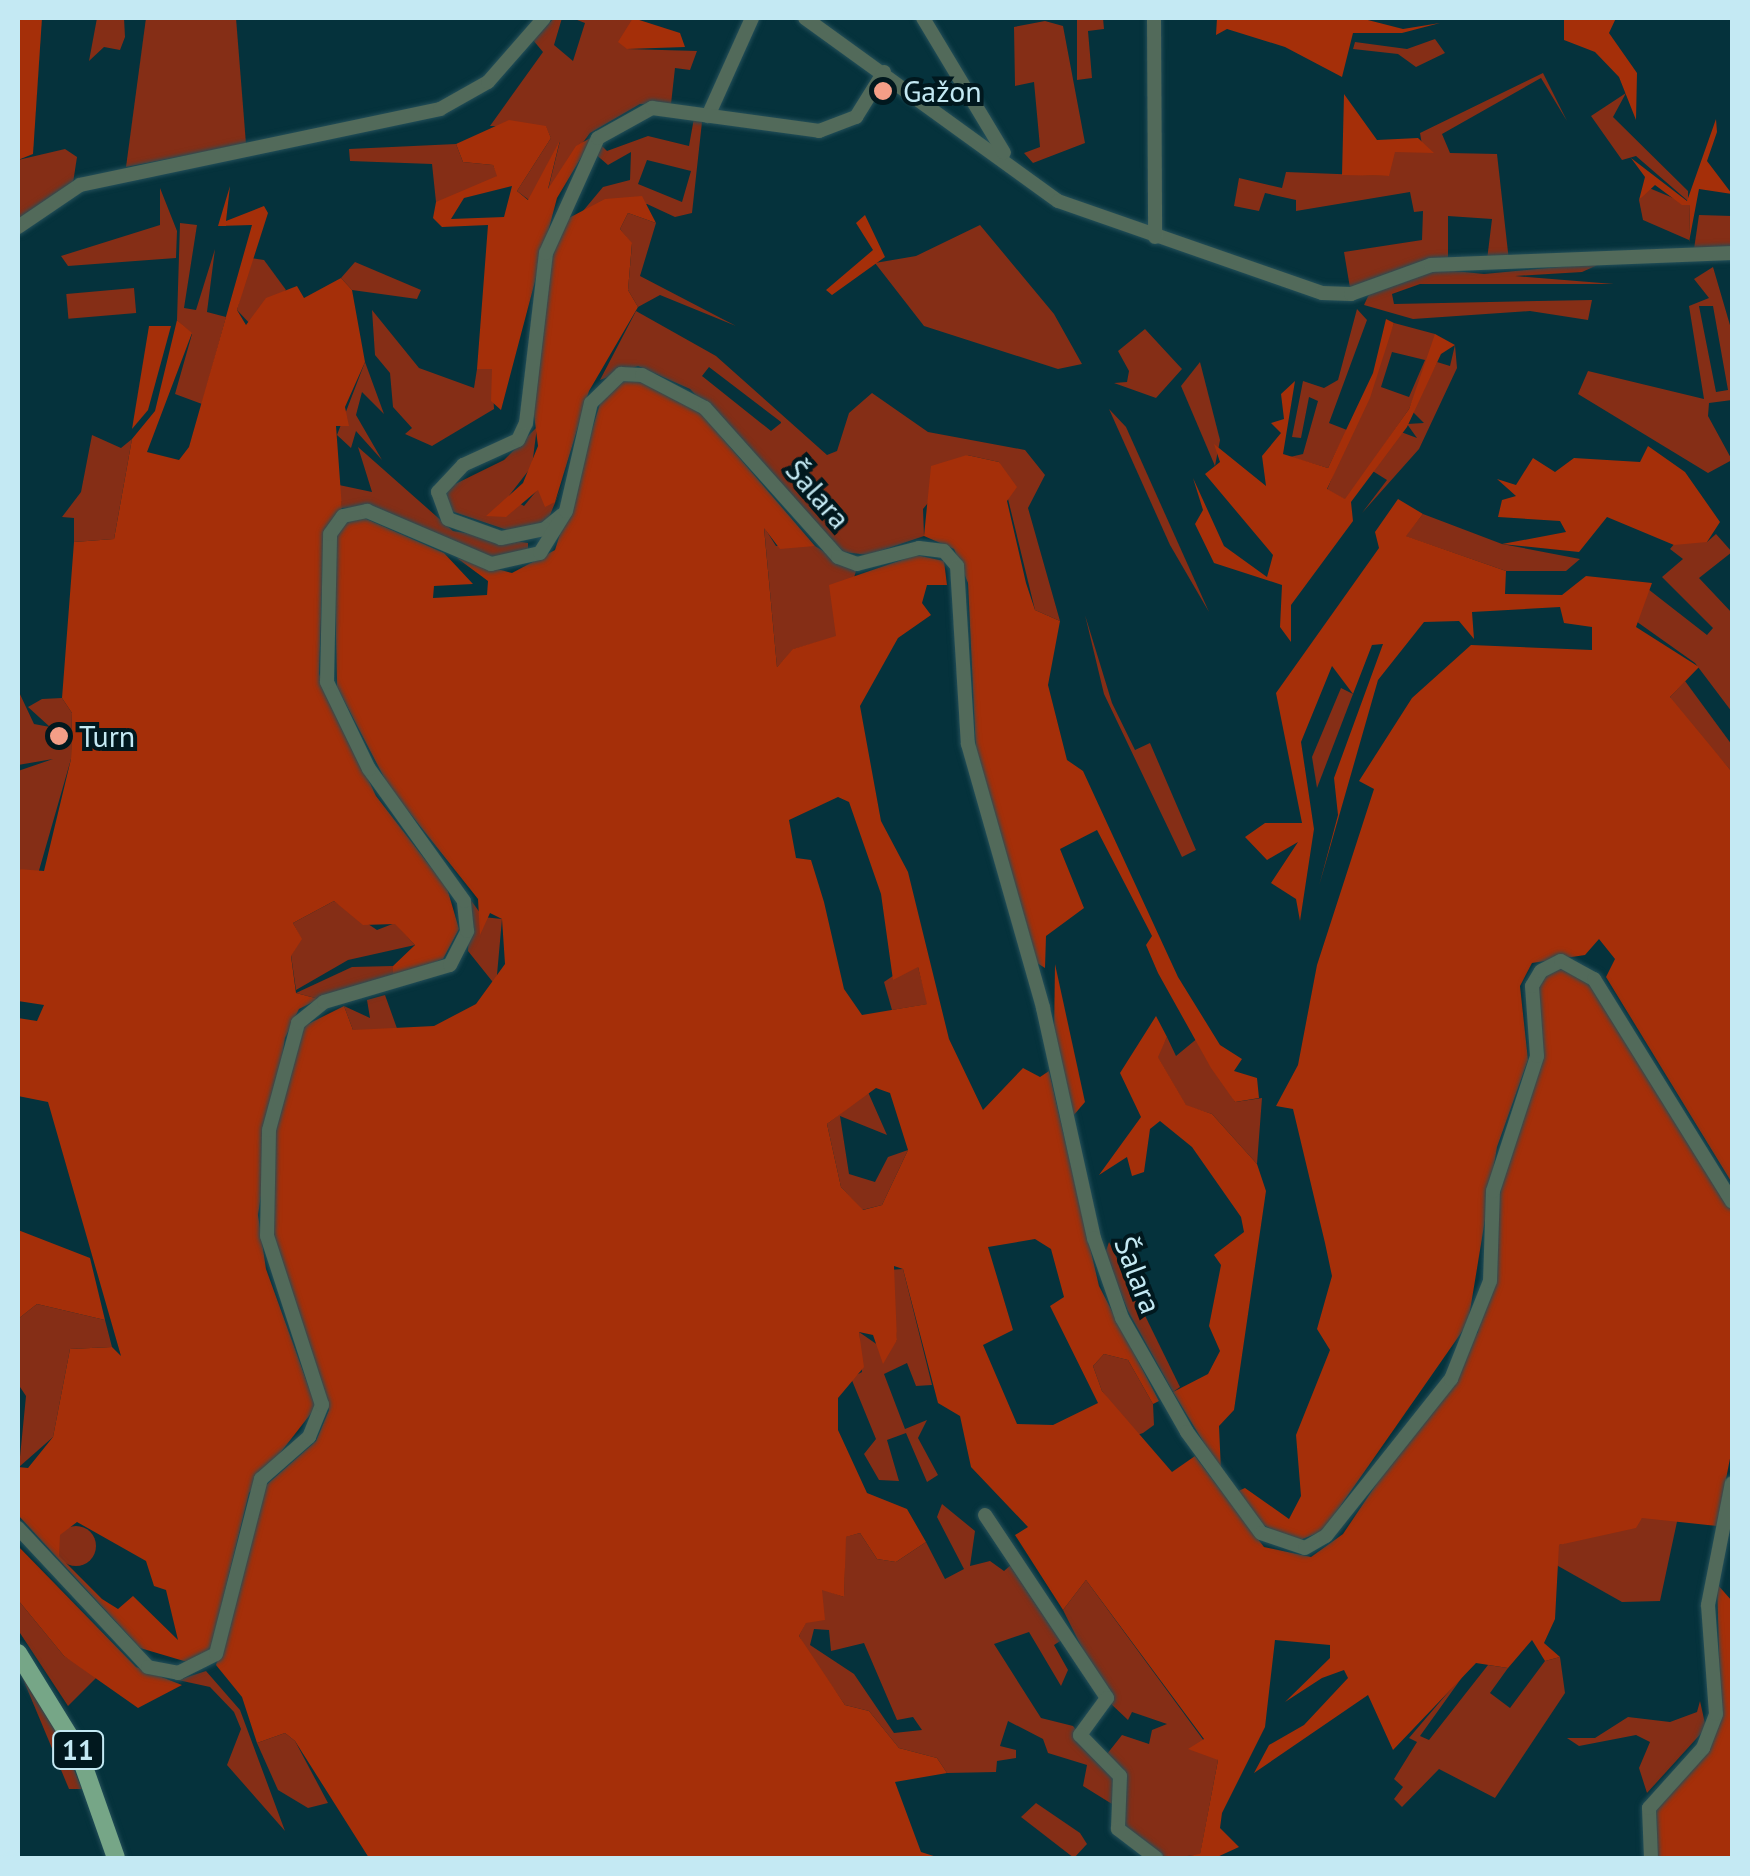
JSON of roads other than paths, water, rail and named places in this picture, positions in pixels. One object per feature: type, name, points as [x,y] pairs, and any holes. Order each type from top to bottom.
[{"type":"main road","name":"11","points":[[18,1654],[78,1750],[116,1858]]},
{"type":"street","points":[[18,227],[80,184],[440,109],[488,82],[544,18]]},
{"type":"street","points":[[708,116],[752,18]]},
{"type":"street","points":[[805,18],[1007,158],[1058,201],[1334,296],[1431,265],[1732,253]]},
{"type":"street","points":[[923,18],[1007,158]]},
{"type":"street","points":[[1154,18],[1155,237]]},
{"type":"street","points":[[566,511],[546,529],[500,538],[448,519],[438,492],[463,465],[510,446],[526,423],[546,253],[598,138],[652,108],[818,131],[856,116],[884,72]]},
{"type":"street","name":"Šalara","points":[[566,511],[591,403],[621,374],[642,374],[705,408],[838,557],[857,564],[919,548],[944,551],[958,566],[968,744],[1043,1008],[1094,1238],[1122,1318],[1187,1432],[1262,1534],[1282,1547],[1326,1536],[1384,1474],[1451,1379],[1482,1311],[1493,1191],[1537,1056],[1532,986],[1541,970],[1561,962],[1594,979],[1732,1202]]},
{"type":"street","points":[[18,1528],[148,1667],[178,1673],[216,1654],[262,1479],[310,1437],[322,1406],[267,1236],[270,1130],[298,1023],[324,1002],[450,965],[467,930],[464,901],[396,811],[331,693],[330,534],[343,516],[366,512],[506,566],[540,553],[566,511]]},
{"type":"street","points":[[1651,1858],[1648,1808],[1703,1748],[1716,1714],[1708,1605],[1732,1483]]},
{"type":"street","points":[[985,1515],[1108,1698],[1080,1735],[1120,1776],[1118,1829],[1156,1858]]},
{"type":"place","name":"Gažon","points":[[883,91]]},
{"type":"place","name":"Turn","points":[[59,736]]}]
